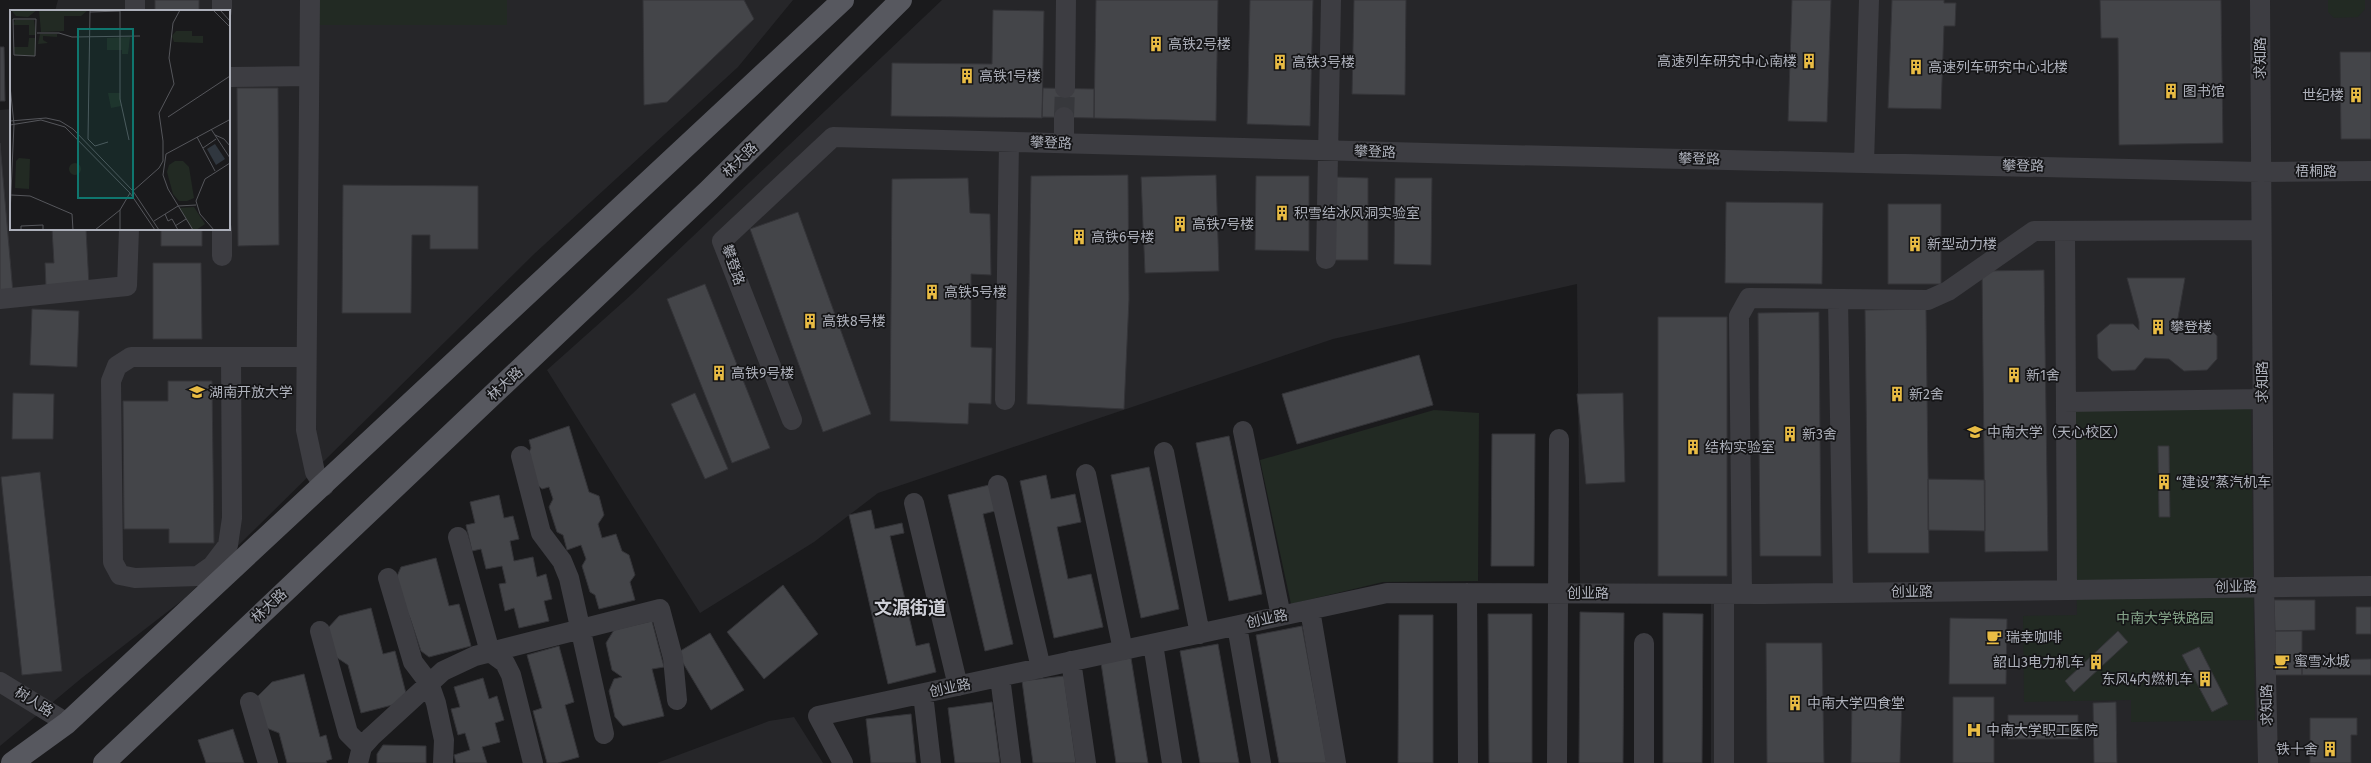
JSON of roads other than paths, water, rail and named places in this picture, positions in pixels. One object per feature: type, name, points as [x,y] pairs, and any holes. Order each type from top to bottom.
[{"type":"main road","points":[[12,763],[67,723],[324,486],[843,0]]},
{"type":"main road","name":"林大路","points":[[104,763],[709,190],[901,0]]},
{"type":"street","points":[[310,0],[306,430],[316,472],[324,486]]},
{"type":"street","points":[[1065,88],[1066,0]]},
{"type":"street","points":[[1326,259],[1331,0]]},
{"type":"street","points":[[1864,163],[1869,0]]},
{"type":"street","name":"求知路","points":[[2260,0],[2262,399],[2268,763]]},
{"type":"street","points":[[230,77],[309,76]]},
{"type":"street","points":[[1064,117],[1064,143]]},
{"type":"street","name":"攀登路","points":[[792,420],[722,241],[833,137],[1328,151],[2260,172]]},
{"type":"street","points":[[1005,400],[1008,142]]},
{"type":"street","name":"梧桐路","points":[[2260,172],[2371,171]]},
{"type":"street","points":[[0,299],[127,286],[129,230]]},
{"type":"street","points":[[222,230],[222,256]]},
{"type":"street","points":[[1724,763],[1733,594],[1738,316],[1750,298],[1928,300],[1948,291],[2034,231],[2261,230]]},
{"type":"street","points":[[2065,231],[2067,589]]},
{"type":"street","points":[[1838,299],[1843,593]]},
{"type":"street","points":[[231,358],[232,518],[228,545],[212,566],[198,576],[135,578],[120,575],[113,562],[111,380],[117,366],[131,358],[231,358],[306,358]]},
{"type":"street","points":[[2066,402],[2262,399]]},
{"type":"street","points":[[1243,431],[1281,616]]},
{"type":"street","points":[[1556,763],[1559,439]]},
{"type":"street","points":[[1164,452],[1200,634]]},
{"type":"street","points":[[521,456],[541,533],[562,561],[569,578],[582,629],[604,734]]},
{"type":"street","points":[[1086,474],[1123,650]]},
{"type":"street","points":[[998,485],[1041,668]]},
{"type":"street","points":[[914,503],[958,686]]},
{"type":"street","points":[[458,537],[490,652],[505,663],[511,674],[533,763]]},
{"type":"street","points":[[388,578],[413,662],[429,683],[436,703],[444,740],[443,763]]},
{"type":"street","name":"创业路","points":[[843,763],[818,716],[1387,593],[1733,594],[2264,586],[2371,586]]},
{"type":"street","points":[[1468,593],[1468,763]]},
{"type":"street","points":[[320,630],[348,733],[360,755],[429,683],[443,671],[475,656],[660,609],[674,658],[677,700]]},
{"type":"street","points":[[1310,610],[1336,763]]},
{"type":"street","points":[[1237,626],[1261,763]]},
{"type":"street","points":[[1644,643],[1644,763]]},
{"type":"street","points":[[1153,644],[1172,763]]},
{"type":"street","points":[[1071,662],[1086,763]]},
{"type":"street","points":[[1000,677],[1011,763]]},
{"type":"street","name":"树人路","points":[[0,682],[67,723]]},
{"type":"street","points":[[923,694],[931,763]]},
{"type":"street","points":[[250,702],[268,763]]},
{"type":"tunnel","points":[[1064,117],[1065,88]]},
{"type":"place","name":"高铁2号楼","points":[[1156,44]]},
{"type":"place","name":"高速列车研究中心南楼","points":[[1809,61]]},
{"type":"place","name":"高铁3号楼","points":[[1280,62]]},
{"type":"place","name":"高速列车研究中心北楼","points":[[1916,67]]},
{"type":"place","name":"高铁1号楼","points":[[967,76]]},
{"type":"place","name":"图书馆","points":[[2171,91]]},
{"type":"place","name":"世纪楼","points":[[2356,95]]},
{"type":"place","name":"积雪结冰风洞实验室","points":[[1282,213]]},
{"type":"place","name":"高铁7号楼","points":[[1180,224]]},
{"type":"place","name":"高铁6号楼","points":[[1079,237]]},
{"type":"place","name":"新型动力楼","points":[[1915,244]]},
{"type":"place","name":"高铁5号楼","points":[[932,292]]},
{"type":"place","name":"高铁8号楼","points":[[810,321]]},
{"type":"place","name":"攀登楼","points":[[2158,327]]},
{"type":"place","name":"高铁9号楼","points":[[719,373]]},
{"type":"place","name":"新1舍","points":[[2014,375]]},
{"type":"place","name":"湖南开放大学","points":[[197,392]]},
{"type":"place","name":"新2舍","points":[[1897,394]]},
{"type":"place","name":"中南大学（天心校区）","points":[[1975,432]]},
{"type":"place","name":"新3舍","points":[[1790,434]]},
{"type":"place","name":"结构实验室","points":[[1693,447]]},
{"type":"place","name":"“建设”蒸汽机车","points":[[2164,482]]},
{"type":"place","name":"瑞幸咖啡","points":[[1994,637]]},
{"type":"place","name":"蜜雪冰城","points":[[2282,661]]},
{"type":"place","name":"韶山3电力机车","points":[[2096,662]]},
{"type":"place","name":"东风4内燃机车","points":[[2205,679]]},
{"type":"place","name":"中南大学四食堂","points":[[1795,703]]},
{"type":"place","name":"中南大学职工医院","points":[[1974,730]]},
{"type":"place","name":"铁十舍","points":[[2330,749]]},
{"type":"district","name":"文源街道","points":[[910,608]]},
{"type":"park label","name":"中南大学铁路园","points":[[2165,618]]}]
